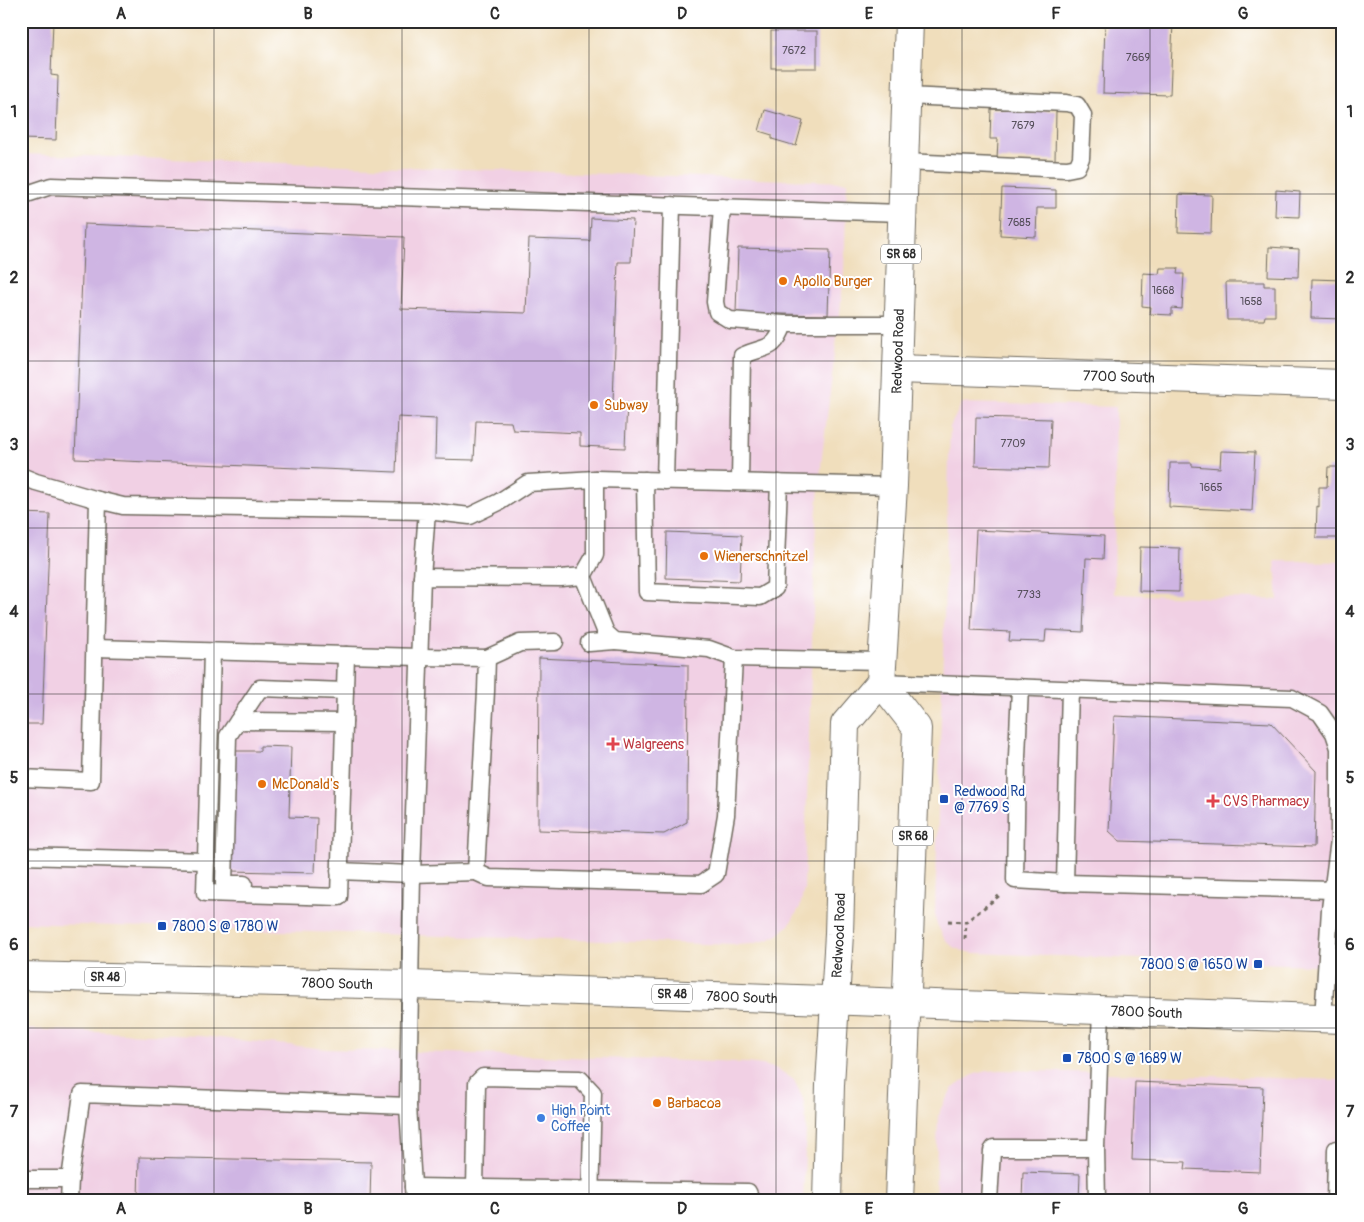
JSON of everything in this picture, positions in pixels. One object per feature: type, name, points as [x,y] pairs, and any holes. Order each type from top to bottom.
[{"type":"main road","name":"Redwood Road","points":[[826,1201],[830,1086],[839,934],[845,724],[881,671],[893,486],[909,21]]},
{"type":"main road","name":"7700 South","points":[[897,369],[1343,384]]},
{"type":"main road","name":"SR 68","points":[[881,671],[917,728],[899,1201]]},
{"type":"main road","name":"7800 South","points":[[21,976],[411,985],[1333,1019]]},
{"type":"lane","points":[[904,162],[1067,170],[1077,167],[1081,158],[1083,115],[1077,105],[1066,103],[906,96]]},
{"type":"lane","points":[[21,196],[51,186],[902,213]]},
{"type":"lane","points":[[665,481],[672,205]]},
{"type":"lane","points":[[722,207],[714,302],[717,312],[730,320],[784,324],[898,324]]},
{"type":"lane","points":[[740,482],[742,356],[749,352],[772,346],[780,335],[784,324]]},
{"type":"lane","points":[[21,476],[36,482],[123,506],[427,511],[470,516],[499,502],[528,482],[595,479],[893,486]]},
{"type":"lane","points":[[595,479],[594,555],[583,576],[606,634],[615,641]]},
{"type":"lane","points":[[645,480],[647,592],[760,597],[775,588],[779,483]]},
{"type":"lane","points":[[21,778],[92,782],[98,500]]},
{"type":"lane","points":[[427,511],[422,577],[412,874],[408,1106],[414,1194],[475,1188],[590,1195],[748,1192],[752,1201]]},
{"type":"lane","points":[[422,577],[562,578],[583,576]]},
{"type":"lane","points":[[589,643],[615,641],[709,649],[734,658],[881,671],[1020,687],[1292,698],[1320,713],[1334,732],[1339,748],[1339,840],[1330,909],[1333,1019]]},
{"type":"lane","points":[[95,648],[487,658],[520,643],[555,642]]},
{"type":"lane","points":[[212,652],[205,893],[339,897],[346,655]]},
{"type":"lane","points":[[476,872],[487,658]]},
{"type":"lane","points":[[345,691],[260,688],[228,736],[224,884],[476,872],[489,878],[701,884],[716,874],[726,816],[734,658]]},
{"type":"lane","points":[[1020,687],[1015,880],[1333,890]]},
{"type":"lane","points":[[1065,883],[1070,689]]},
{"type":"lane","points":[[238,721],[344,722]]},
{"type":"lane","points":[[21,856],[206,861]]},
{"type":"lane","points":[[1097,1201],[1096,1148],[1102,1010]]},
{"type":"lane","points":[[475,1188],[477,1083],[483,1078],[580,1080],[593,1093],[590,1195]]},
{"type":"lane","points":[[69,1201],[70,1179],[82,1094],[408,1106]]},
{"type":"lane","points":[[989,1201],[992,1151],[994,1148],[1096,1148]]},
{"type":"lane","points":[[1334,1201],[1336,1149],[1343,1149]]},
{"type":"lane","points":[[21,1179],[70,1179]]},
{"type":"path","points":[[948,921],[966,922],[1006,890]]},
{"type":"path","points":[[965,939],[966,922]]},
{"type":"shaded area","points":[[21,154],[847,182],[844,271],[816,519],[804,889],[800,907],[789,925],[778,935],[768,940],[736,945],[21,923]]},
{"type":"shaded area","points":[[962,403],[1116,407],[1114,594],[1278,600],[1275,561],[1343,562],[1343,966],[974,953],[953,947],[944,938],[936,922],[935,913],[950,427]]},
{"type":"shaded area","points":[[21,1029],[200,1036],[327,1049],[763,1065],[778,1069],[794,1080],[803,1099],[806,1126],[803,1201],[21,1201]]},
{"type":"shaded area","points":[[1001,1070],[1343,1080],[1343,1201],[935,1201],[938,1120],[941,1108],[952,1089],[963,1081],[975,1074]]},
{"type":"building","points":[[21,21],[53,21],[51,75],[58,76],[56,140],[21,139]]},
{"type":"building","points":[[1105,21],[1173,21],[1170,95],[1103,93]]},
{"type":"building","points":[[771,31],[817,31],[817,68],[771,68]]},
{"type":"building","points":[[991,109],[1056,111],[1055,160],[997,159],[998,139],[990,139]]},
{"type":"building","points":[[765,110],[803,121],[796,146],[772,139],[772,135],[759,131]]},
{"type":"building","points":[[1002,188],[1056,190],[1056,208],[1037,208],[1036,237],[1000,235]]},
{"type":"building","points":[[1276,190],[1300,192],[1299,217],[1275,216]]},
{"type":"building","points":[[1179,194],[1212,195],[1211,233],[1178,232]]},
{"type":"building","points":[[591,218],[633,220],[631,262],[618,262],[613,402],[627,402],[625,448],[580,446],[580,433],[513,430],[511,422],[476,421],[474,460],[435,459],[436,419],[398,417],[396,472],[75,459],[84,224],[404,237],[401,309],[526,313],[529,239],[590,241]]},
{"type":"building","points":[[1269,247],[1299,249],[1298,277],[1268,276]]},
{"type":"building","name":"Apollo Burger","points":[[738,248],[830,250],[828,315],[736,313]]},
{"type":"building","points":[[1160,268],[1178,268],[1177,274],[1184,274],[1182,309],[1172,308],[1172,315],[1150,314],[1151,307],[1142,306],[1143,273],[1159,274]]},
{"type":"building","points":[[1312,279],[1343,280],[1343,319],[1311,318]]},
{"type":"building","points":[[1226,282],[1264,282],[1264,286],[1275,286],[1275,316],[1265,316],[1264,320],[1227,320]]},
{"type":"building","points":[[976,417],[1051,419],[1049,468],[975,466]]},
{"type":"building","points":[[1221,451],[1255,452],[1252,511],[1169,507],[1170,463],[1192,463],[1192,466],[1220,468]]},
{"type":"building","points":[[1328,467],[1343,467],[1343,538],[1316,538],[1319,487],[1327,487]]},
{"type":"building","points":[[21,513],[50,514],[42,724],[21,724]]},
{"type":"building","points":[[976,530],[1104,536],[1103,559],[1086,558],[1083,632],[1046,630],[1045,642],[1009,641],[1010,632],[971,630]]},
{"type":"building","name":"Wienerschnitzel","points":[[667,532],[742,535],[740,581],[666,578]]},
{"type":"building","points":[[1140,547],[1180,548],[1179,592],[1139,591]]},
{"type":"building","name":"Walgreens","points":[[539,658],[688,665],[687,822],[664,834],[538,830]]},
{"type":"building","name":"CVS Pharmacy","points":[[1114,716],[1271,723],[1316,771],[1314,847],[1120,841],[1109,831]]},
{"type":"building","name":"McDonald's","points":[[260,746],[291,747],[289,817],[317,818],[315,873],[231,871],[234,751],[260,751]]},
{"type":"building","points":[[1135,1082],[1263,1087],[1260,1172],[1185,1169],[1186,1162],[1132,1160]]},
{"type":"building","points":[[139,1157],[371,1162],[370,1201],[138,1201]]},
{"type":"building","points":[[1023,1172],[1080,1174],[1079,1201],[1022,1201]]},
{"type":"place","name":"Apollo Burger","points":[[783,281]]},
{"type":"place","name":"Subway","points":[[594,405]]},
{"type":"place","name":"Wienerschnitzel","points":[[704,556]]},
{"type":"place","name":"Walgreens","points":[[613,744]]},
{"type":"place","name":"McDonald's","points":[[262,784]]},
{"type":"place","name":"Redwood Rd @ 7769 S","points":[[944,799]]},
{"type":"place","name":"CVS Pharmacy","points":[[1213,801]]},
{"type":"place","name":"7800 S @ 1780 W","points":[[162,926]]},
{"type":"place","name":"7800 S @ 1650 W","points":[[1258,964]]},
{"type":"place","name":"7800 S @ 1689 W","points":[[1067,1058]]},
{"type":"place","name":"Barbacoa","points":[[657,1103]]},
{"type":"place","name":"High Point Coffee","points":[[541,1118]]}]
